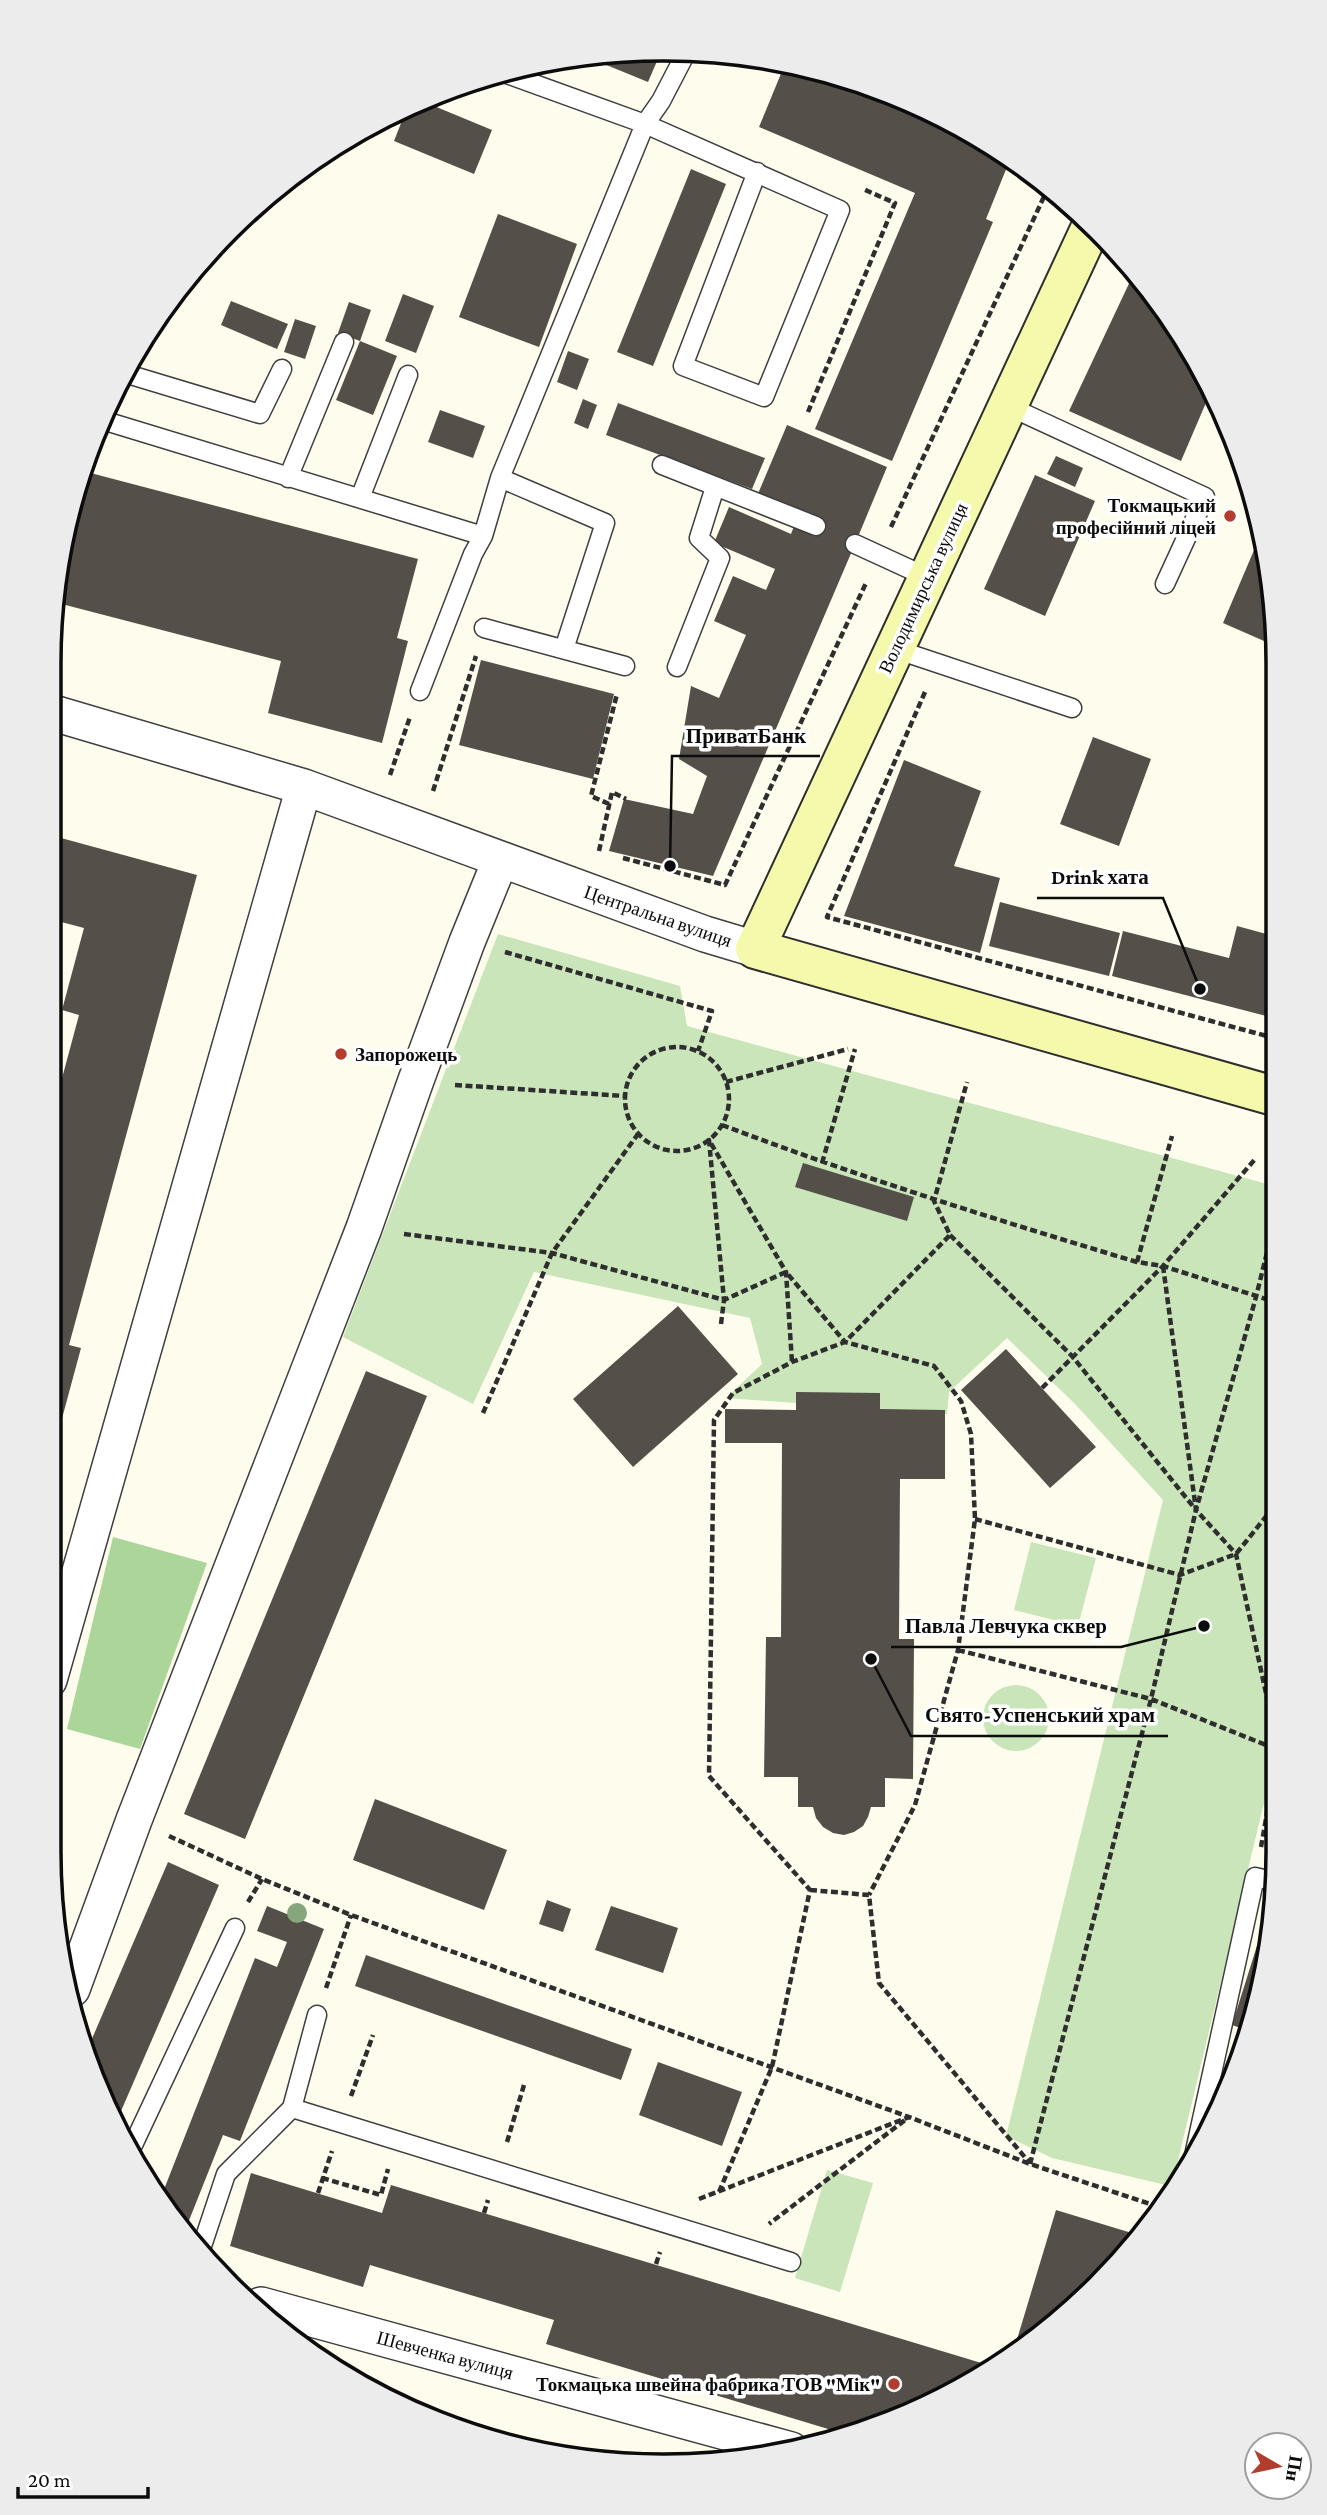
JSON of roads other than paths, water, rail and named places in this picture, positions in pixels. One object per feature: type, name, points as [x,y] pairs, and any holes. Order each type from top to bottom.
[{"type":"street","name":"Володимирська вулиця","points":[[755,949],[1087,236]]},
{"type":"street","name":"Центральна вулиця","points":[[61,715],[304,787],[705,934],[1266,1094]]},
{"type":"street","points":[[61,1638],[304,787]]},
{"type":"street","points":[[75,1979],[134,1820],[364,1228],[467,942],[500,861]]},
{"type":"street","name":"Шевченка вулиця","points":[[270,2308],[769,2444]]},
{"type":"lane","points":[[420,691],[483,536],[500,478],[645,124],[661,101],[681,62]]},
{"type":"lane","points":[[521,79],[645,124],[757,172],[840,210],[764,397],[683,366],[757,172]]},
{"type":"lane","points":[[288,478],[344,342]]},
{"type":"lane","points":[[134,376],[260,414],[282,369]]},
{"type":"lane","points":[[360,498],[408,375]]},
{"type":"lane","points":[[1008,406],[1205,497],[1165,584]]},
{"type":"lane","points":[[111,423],[483,536]]},
{"type":"lane","points":[[662,465],[816,526]]},
{"type":"lane","points":[[500,478],[605,523],[564,649]]},
{"type":"lane","points":[[677,667],[720,558],[699,538],[715,487]]},
{"type":"lane","points":[[855,544],[929,578]]},
{"type":"lane","points":[[484,628],[625,666]]},
{"type":"lane","points":[[895,649],[1072,708]]},
{"type":"lane","points":[[1201,2123],[1255,1877],[1265,1879]]},
{"type":"lane","points":[[135,2140],[235,1928]]},
{"type":"lane","points":[[204,2240],[226,2174],[292,2108],[317,2015]]},
{"type":"lane","points":[[292,2108],[738,2248],[791,2262]]},
{"type":"place","name":"Токмацький професійний ліцей","points":[[1230,516]]},
{"type":"place","name":"ПриватБанк","points":[[670,866]]},
{"type":"place","name":"Drink хата","points":[[1200,989]]},
{"type":"place","name":"Запорожець","points":[[341,1054]]},
{"type":"place","name":"Павла Левчука сквер","points":[[1204,1626]]},
{"type":"place","name":"Свято-Успенський храм","points":[[871,1659]]},
{"type":"place","name":"Токмацька швейна фабрика ТОВ \"Мік\"","points":[[894,2384]]}]
